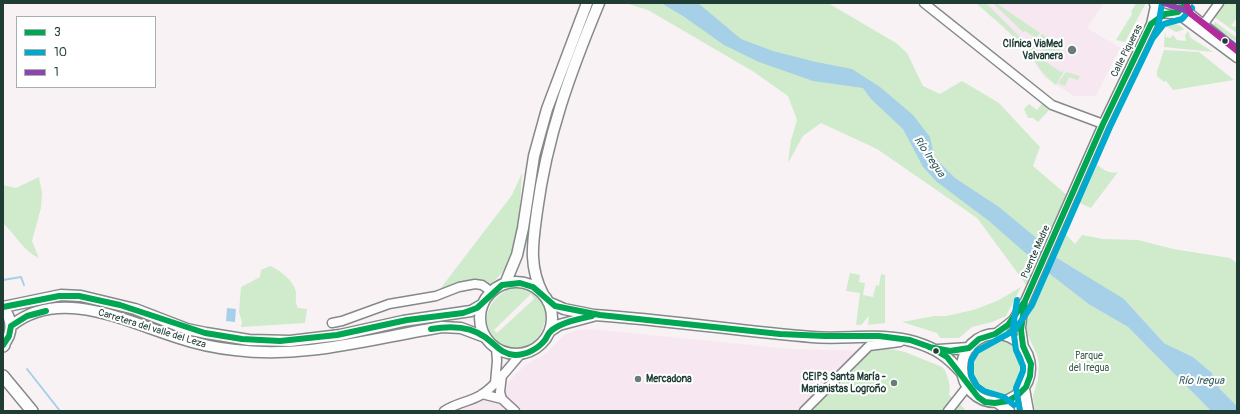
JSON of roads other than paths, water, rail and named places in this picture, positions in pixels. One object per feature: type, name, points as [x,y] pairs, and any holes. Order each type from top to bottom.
[{"type":"highway","points":[[3,376],[32,411]]},
{"type":"main road","points":[[504,284],[517,255],[522,235],[534,156],[547,109],[586,5]]},
{"type":"main road","points":[[550,331],[552,319],[545,298],[536,280],[533,264],[533,243],[546,155],[565,89],[598,7]]},
{"type":"main road","points":[[594,315],[559,325],[550,331],[540,346],[521,354],[508,354],[496,348],[485,337],[480,324],[483,304],[492,292],[504,284],[513,282],[529,285],[545,298],[564,309],[594,315],[813,337],[876,336],[916,342],[938,350],[947,357],[962,373],[967,386],[980,399],[998,403],[1009,411]]},
{"type":"main road","name":"Carretera del valle del Leza","points":[[3,307],[61,295],[81,296],[135,309],[187,329],[249,340],[290,341],[340,335],[403,321],[471,311],[483,304]]},
{"type":"main road","points":[[3,307],[9,316],[11,326],[9,336],[3,345]]},
{"type":"main road","name":"Carretera del valle del Leza","points":[[11,326],[23,317],[35,312],[67,308],[82,309],[112,315],[178,338],[209,346],[236,350],[283,353],[330,348],[442,327],[461,328],[485,337]]},
{"type":"main road","points":[[962,373],[963,360],[968,348],[979,339],[995,334],[1011,337],[1024,348],[1031,364],[1030,377],[1024,388],[1013,399],[998,403]]},
{"type":"main road","points":[[938,350],[968,348]]},
{"type":"main road","points":[[1024,388],[1028,411]]},
{"type":"street","points":[[924,3],[1052,105],[1102,124]]},
{"type":"street","points":[[1174,14],[1182,10],[1186,3]]},
{"type":"street","points":[[1186,3],[1191,14],[1237,51]]},
{"type":"street","points":[[1203,25],[1219,3]]},
{"type":"street","points":[[1154,4],[1165,14],[1174,14],[1183,18],[1237,58]]},
{"type":"street","name":"Calle Piqueras","points":[[1102,124],[1151,24],[1154,4]]},
{"type":"street","name":"Calle Piqueras","points":[[1151,24],[1165,14]]},
{"type":"street","name":"Puente Madre","points":[[1025,301],[1102,124]]},
{"type":"street","points":[[332,323],[342,321],[389,304],[436,296],[459,287],[482,284],[492,292]]},
{"type":"street","points":[[995,334],[1013,320],[1025,301]]},
{"type":"street","points":[[1024,348],[1021,328],[1025,301]]},
{"type":"street","points":[[804,411],[869,346],[888,342],[916,342]]},
{"type":"street","points":[[495,383],[497,361],[496,348]]},
{"type":"street","points":[[444,411],[453,405],[482,394],[495,383],[521,354]]},
{"type":"street","points":[[502,375],[500,392],[502,399]]},
{"type":"street","points":[[948,411],[967,386]]},
{"type":"street","points":[[482,394],[502,399],[515,411]]},
{"type":"water","name":"Río Iregua","points":[[661,3],[698,3],[741,39],[773,51],[852,69],[880,87],[913,115],[930,137],[934,157],[955,178],[999,207],[1034,236],[1052,255],[1124,299],[1164,343],[1193,357],[1212,373],[1220,389],[1237,406],[1237,411],[1211,411],[1128,327],[1090,305],[1046,271],[989,221],[937,182],[923,167],[903,129],[871,99],[863,88],[813,81],[759,62],[724,45],[683,16]]},
{"type":"water","points":[[227,308],[236,309],[235,322],[226,321]]},
{"type":"waterway","points":[[3,280],[21,277],[24,285]]},
{"type":"waterway","points":[[27,369],[60,411]]},
{"type":"place","name":"Clínica ViaMed Valvanera","points":[[1072,50]]},
{"type":"place","name":"Mercadona","points":[[638,379]]},
{"type":"place","name":"CEIPS Santa María - Marianistas Logroño","points":[[894,383]]},
{"type":"park label","name":"Parque del Iregua","points":[[1089,362]]}]
